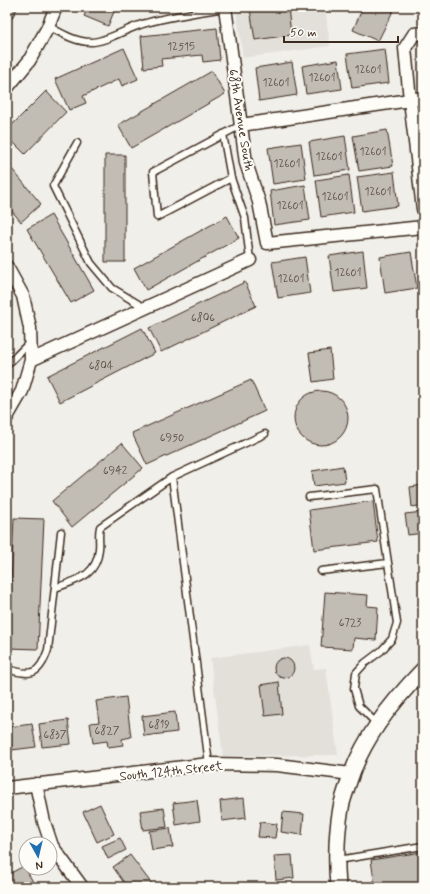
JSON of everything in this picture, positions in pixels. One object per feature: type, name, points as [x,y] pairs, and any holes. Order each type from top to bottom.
[{"type":"street","points":[[7,88],[29,61],[48,26],[56,7]]},
{"type":"street","name":"68th Avenue South","points":[[225,8],[246,163],[259,202],[267,243],[423,227]]},
{"type":"street","points":[[423,33],[414,34],[405,48],[423,209]]},
{"type":"street","points":[[241,125],[423,98]]},
{"type":"street","points":[[31,360],[250,260]]},
{"type":"street","points":[[7,267],[22,296],[30,328],[31,360],[22,392],[7,418]]},
{"type":"street","points":[[338,887],[336,860],[341,806],[351,774],[377,724],[423,670]]},
{"type":"street","name":"South 124th Street","points":[[7,788],[209,764],[277,765],[351,774]]},
{"type":"street","points":[[36,784],[44,822],[52,846],[82,887]]},
{"type":"lane","points":[[48,26],[76,40],[91,42],[101,41],[145,23],[225,8]]},
{"type":"lane","points":[[231,178],[157,217],[153,172],[241,125]]},
{"type":"lane","points":[[223,134],[231,178],[245,218],[250,260]]},
{"type":"lane","points":[[77,143],[53,186],[91,263],[112,288],[145,308]]},
{"type":"lane","points":[[7,365],[30,342]]},
{"type":"lane","points":[[55,588],[81,578],[91,571],[99,556],[100,544],[98,532],[100,528],[172,477],[264,434]]},
{"type":"lane","points":[[172,477],[209,764]]},
{"type":"lane","points":[[309,497],[377,489],[397,623],[392,639],[356,673],[354,688],[359,706],[377,724]]},
{"type":"lane","points":[[7,669],[30,673],[38,670],[44,662],[48,650],[61,532]]},
{"type":"lane","points":[[321,571],[388,563]]},
{"type":"lane","points":[[336,860],[423,846]]},
{"type":"shaded area","points":[[236,7],[325,7],[330,46],[243,58]]},
{"type":"shaded area","points":[[310,645],[314,669],[326,668],[338,755],[223,756],[210,658]]},
{"type":"building","points":[[7,7],[18,7],[7,27]]},
{"type":"building","points":[[88,7],[116,7],[108,26],[84,16]]},
{"type":"building","points":[[265,7],[288,7],[291,35],[255,40],[250,9]]},
{"type":"building","points":[[363,7],[390,7],[394,9],[378,41],[353,30]]},
{"type":"building","points":[[217,28],[220,60],[203,62],[202,55],[161,59],[162,66],[144,68],[141,36]]},
{"type":"building","points":[[124,48],[138,79],[122,86],[119,79],[83,96],[86,103],[69,110],[55,79]]},
{"type":"building","points":[[385,49],[389,83],[352,88],[347,54]]},
{"type":"building","points":[[338,60],[342,89],[306,94],[302,66]]},
{"type":"building","points":[[292,62],[297,95],[259,101],[255,68]]},
{"type":"building","points":[[212,71],[225,94],[131,148],[118,125]]},
{"type":"building","points":[[46,91],[66,112],[25,154],[7,136],[7,130]]},
{"type":"building","points":[[387,130],[393,166],[359,171],[353,136]]},
{"type":"building","points":[[345,136],[350,170],[314,175],[309,142]]},
{"type":"building","points":[[301,143],[306,179],[273,184],[268,148]]},
{"type":"building","points":[[105,155],[125,155],[125,262],[105,262]]},
{"type":"building","points":[[7,163],[41,204],[21,222],[7,205]]},
{"type":"building","points":[[394,172],[398,206],[362,211],[357,177]]},
{"type":"building","points":[[349,175],[354,212],[321,217],[316,180]]},
{"type":"building","points":[[305,185],[310,220],[274,225],[270,191]]},
{"type":"building","points":[[51,215],[94,290],[71,303],[27,229]]},
{"type":"building","points":[[227,216],[239,238],[146,290],[134,268]]},
{"type":"building","points":[[363,251],[367,288],[334,292],[329,256]]},
{"type":"building","points":[[411,252],[417,288],[385,293],[380,257]]},
{"type":"building","points":[[305,257],[310,293],[278,298],[272,262]]},
{"type":"building","points":[[245,282],[256,306],[161,352],[149,328]]},
{"type":"building","points":[[142,328],[155,353],[60,402],[47,376]]},
{"type":"building","points":[[330,350],[333,379],[313,382],[309,353]]},
{"type":"building","points":[[251,380],[265,411],[147,465],[132,433]]},
{"type":"building","points":[[321,391],[331,393],[340,399],[346,408],[348,418],[346,428],[340,437],[331,443],[321,445],[311,443],[302,437],[296,428],[294,418],[296,408],[302,399],[311,393]]},
{"type":"building","points":[[122,443],[143,468],[72,527],[52,501]]},
{"type":"building","points":[[343,466],[345,482],[314,486],[312,471]]},
{"type":"building","points":[[423,485],[423,505],[412,507],[410,487]]},
{"type":"building","points":[[373,501],[378,542],[314,550],[309,510]]},
{"type":"building","points":[[423,512],[423,533],[408,535],[405,514]]},
{"type":"building","points":[[14,518],[44,519],[38,649],[8,648]]},
{"type":"building","points":[[325,592],[368,595],[367,606],[378,607],[376,640],[354,638],[353,649],[321,647]]},
{"type":"building","points":[[284,658],[291,661],[294,668],[291,675],[284,678],[277,675],[274,668],[277,661]]},
{"type":"building","points":[[279,682],[282,714],[265,716],[261,685]]},
{"type":"building","points":[[126,697],[131,737],[122,739],[123,745],[108,747],[107,741],[93,743],[90,723],[99,722],[96,701]]},
{"type":"building","points":[[175,712],[177,732],[144,736],[142,716]]},
{"type":"building","points":[[68,720],[71,744],[42,747],[39,724]]},
{"type":"building","points":[[32,724],[36,747],[12,750],[9,727]]},
{"type":"building","points":[[244,798],[246,818],[222,821],[220,801]]},
{"type":"building","points":[[197,800],[200,821],[176,825],[173,803]]},
{"type":"building","points":[[100,804],[114,834],[97,842],[83,812]]},
{"type":"building","points":[[164,808],[167,827],[143,830],[140,811]]},
{"type":"building","points":[[283,812],[304,814],[302,835],[281,832]]},
{"type":"building","points":[[260,822],[277,824],[275,838],[258,837]]},
{"type":"building","points":[[170,828],[173,847],[152,850],[149,831]]},
{"type":"building","points":[[120,838],[126,850],[108,859],[102,846]]},
{"type":"building","points":[[422,852],[423,887],[375,887],[371,860]]},
{"type":"building","points":[[130,855],[154,887],[127,887],[113,867]]},
{"type":"building","points":[[292,855],[294,878],[276,880],[274,856]]},
{"type":"building","points":[[18,869],[18,876],[30,876],[36,887],[7,887],[7,875]]}]
